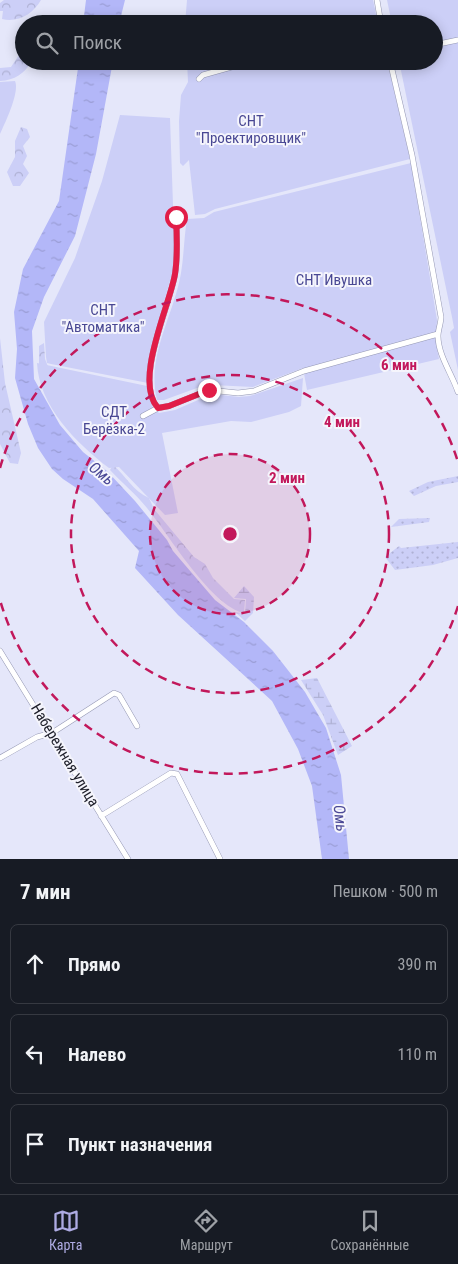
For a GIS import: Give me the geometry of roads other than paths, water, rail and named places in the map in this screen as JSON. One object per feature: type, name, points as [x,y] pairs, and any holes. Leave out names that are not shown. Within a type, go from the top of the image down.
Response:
[{"type":"street","points":[[377,0],[380,15]]},
{"type":"street","points":[[443,43],[458,40]]},
{"type":"street","points":[[200,79],[202,75],[220,70]]},
{"type":"street","points":[[392,70],[412,155],[441,328],[438,334],[441,349],[458,392]]},
{"type":"street","points":[[158,408],[154,403],[150,385],[152,354],[175,274],[177,260],[176,217]]},
{"type":"street","points":[[143,416],[158,408],[169,406],[209,390],[254,391],[304,371],[438,334]]},
{"type":"street","name":"Набережная улица","points":[[0,651],[128,859]]},
{"type":"street","points":[[0,758],[37,737],[52,733],[114,693],[119,695],[137,726]]},
{"type":"street","points":[[101,816],[171,774],[179,775],[220,859]]},
{"type":"water","points":[[86,0],[125,0],[121,15],[84,15]]},
{"type":"water","name":"Омь","points":[[78,70],[111,70],[96,154],[75,236],[44,297],[32,331],[34,379],[60,425],[83,452],[107,471],[135,501],[167,540],[173,551],[215,600],[244,622],[273,651],[305,692],[326,728],[341,775],[349,859],[322,859],[312,786],[298,749],[272,701],[178,615],[135,568],[139,551],[93,499],[63,479],[52,469],[38,448],[28,424],[15,378],[17,349],[14,312],[23,269],[59,201]]},
{"type":"park label","name":"СНТ \"Проектировщик\"","points":[[251,130]]},
{"type":"park label","name":"СНТ Ивушка","points":[[334,280]]},
{"type":"park label","name":"СНТ \"Автоматика\"","points":[[103,318]]},
{"type":"park label","name":"СДТ Берёзка-2","points":[[114,420]]}]
